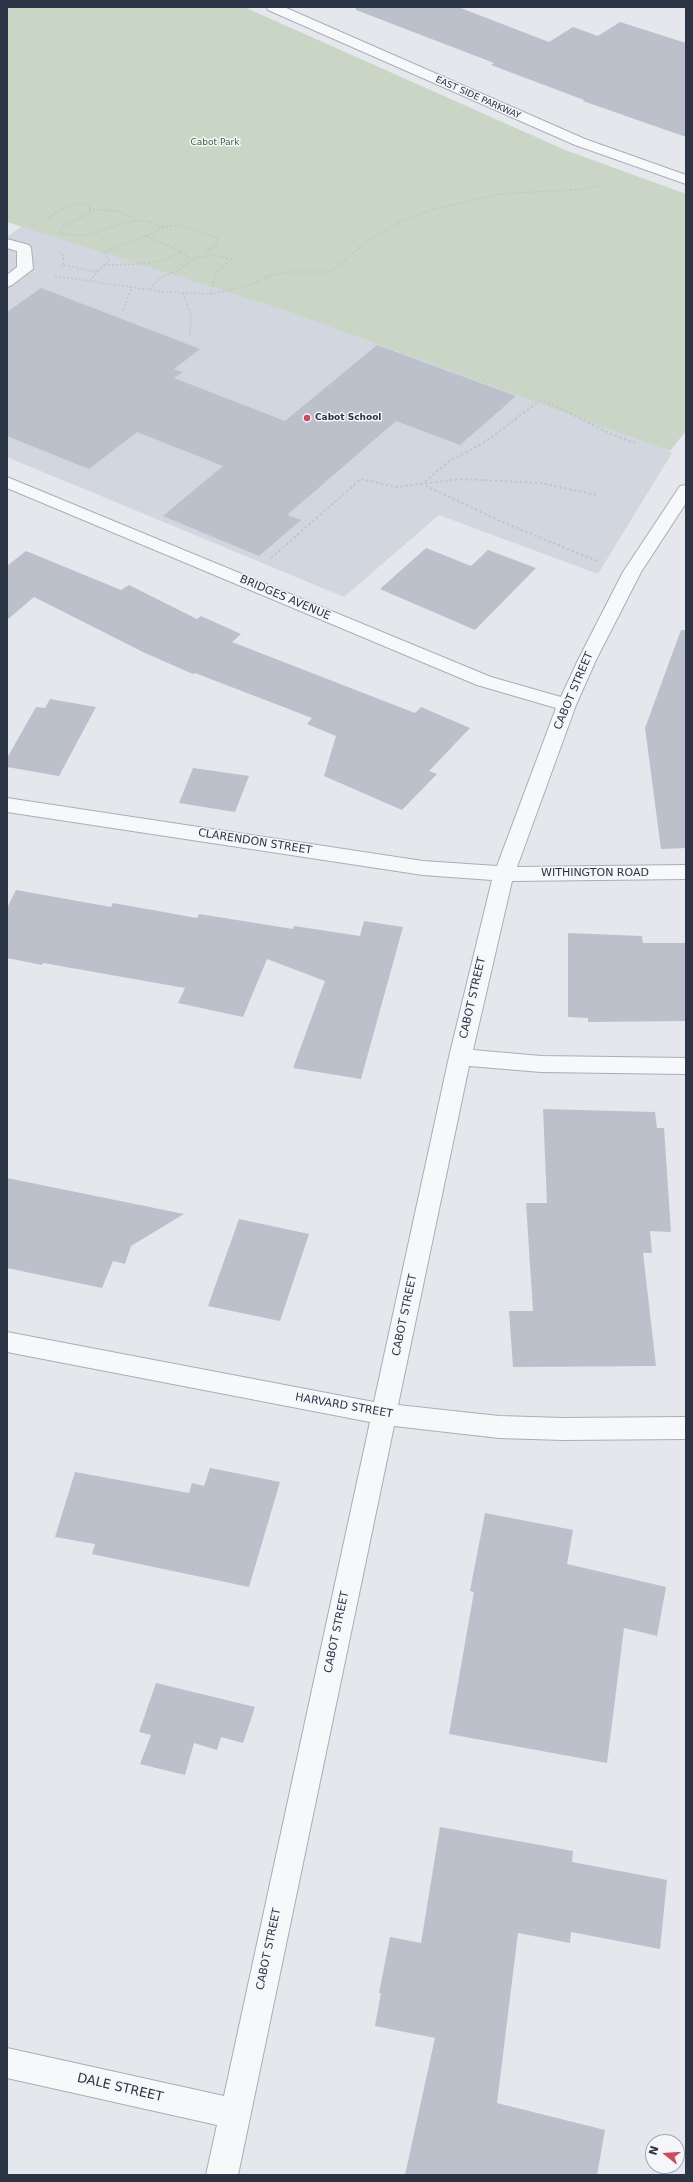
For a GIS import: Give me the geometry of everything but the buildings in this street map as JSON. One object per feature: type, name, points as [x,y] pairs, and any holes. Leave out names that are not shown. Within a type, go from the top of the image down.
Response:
[{"type":"street","name":"EAST SIDE PARKWAY","points":[[273,7],[580,142],[686,180]]},
{"type":"street","points":[[7,243],[24,248],[25,269],[7,282]]},
{"type":"street","name":"BRIDGES AVENUE","points":[[7,482],[484,681],[513,691],[567,705]]},
{"type":"street","name":"CABOT STREET","points":[[222,2175],[460,1057],[504,874],[567,705],[587,660],[632,572],[682,501]]},
{"type":"street","name":"CLARENDON STREET","points":[[7,805],[423,868],[504,874]]},
{"type":"street","name":"WITHINGTON ROAD","points":[[504,874],[686,872]]},
{"type":"street","points":[[460,1057],[541,1064],[686,1066]]},
{"type":"street","name":"HARVARD STREET","points":[[7,1342],[384,1414],[499,1427],[563,1429],[686,1428]]},
{"type":"street","name":"DALE STREET","points":[[7,2063],[234,2114]]},
{"type":"path","points":[[49,276],[149,290],[211,294],[247,286],[270,276],[290,272],[327,272],[339,266],[365,242],[400,222],[430,210],[500,194],[586,189],[626,179],[647,167]]},
{"type":"path","points":[[36,227],[69,204],[80,202],[89,208],[118,211],[136,219]]},
{"type":"path","points":[[89,208],[91,212],[62,227],[59,233],[68,236],[81,237],[96,234],[136,219],[144,219],[162,227]]},
{"type":"path","points":[[90,281],[109,260],[104,252],[146,236],[162,227],[180,225],[203,231],[218,238],[216,246],[205,251],[211,256]]},
{"type":"path","points":[[146,236],[181,251],[190,259]]},
{"type":"path","points":[[53,249],[63,255],[64,265]]},
{"type":"path","points":[[104,265],[153,261],[174,257],[181,251]]},
{"type":"path","points":[[149,290],[163,275],[180,269],[190,259],[204,255],[227,256],[232,259],[218,268],[212,275],[211,294]]},
{"type":"path","points":[[59,268],[64,265],[97,272]]},
{"type":"path","points":[[123,310],[132,287]]},
{"type":"path","points":[[183,293],[190,307],[192,325],[190,336]]},
{"type":"path","points":[[422,484],[448,462],[488,440],[542,400],[610,434],[635,443]]},
{"type":"path","points":[[266,562],[361,479],[396,487],[460,479],[541,483],[597,495]]},
{"type":"path","points":[[422,484],[500,520],[599,562]]},
{"type":"shaded area","name":"Cabot School","points":[[29,221],[542,384],[672,453],[598,574],[439,515],[344,597],[7,457],[7,237]]},
{"type":"green space","name":"Cabot Park","points":[[7,7],[244,7],[565,150],[686,194],[686,431],[670,451],[285,310],[7,222]]},
{"type":"place","name":"Cabot School","points":[[307,418]]}]
